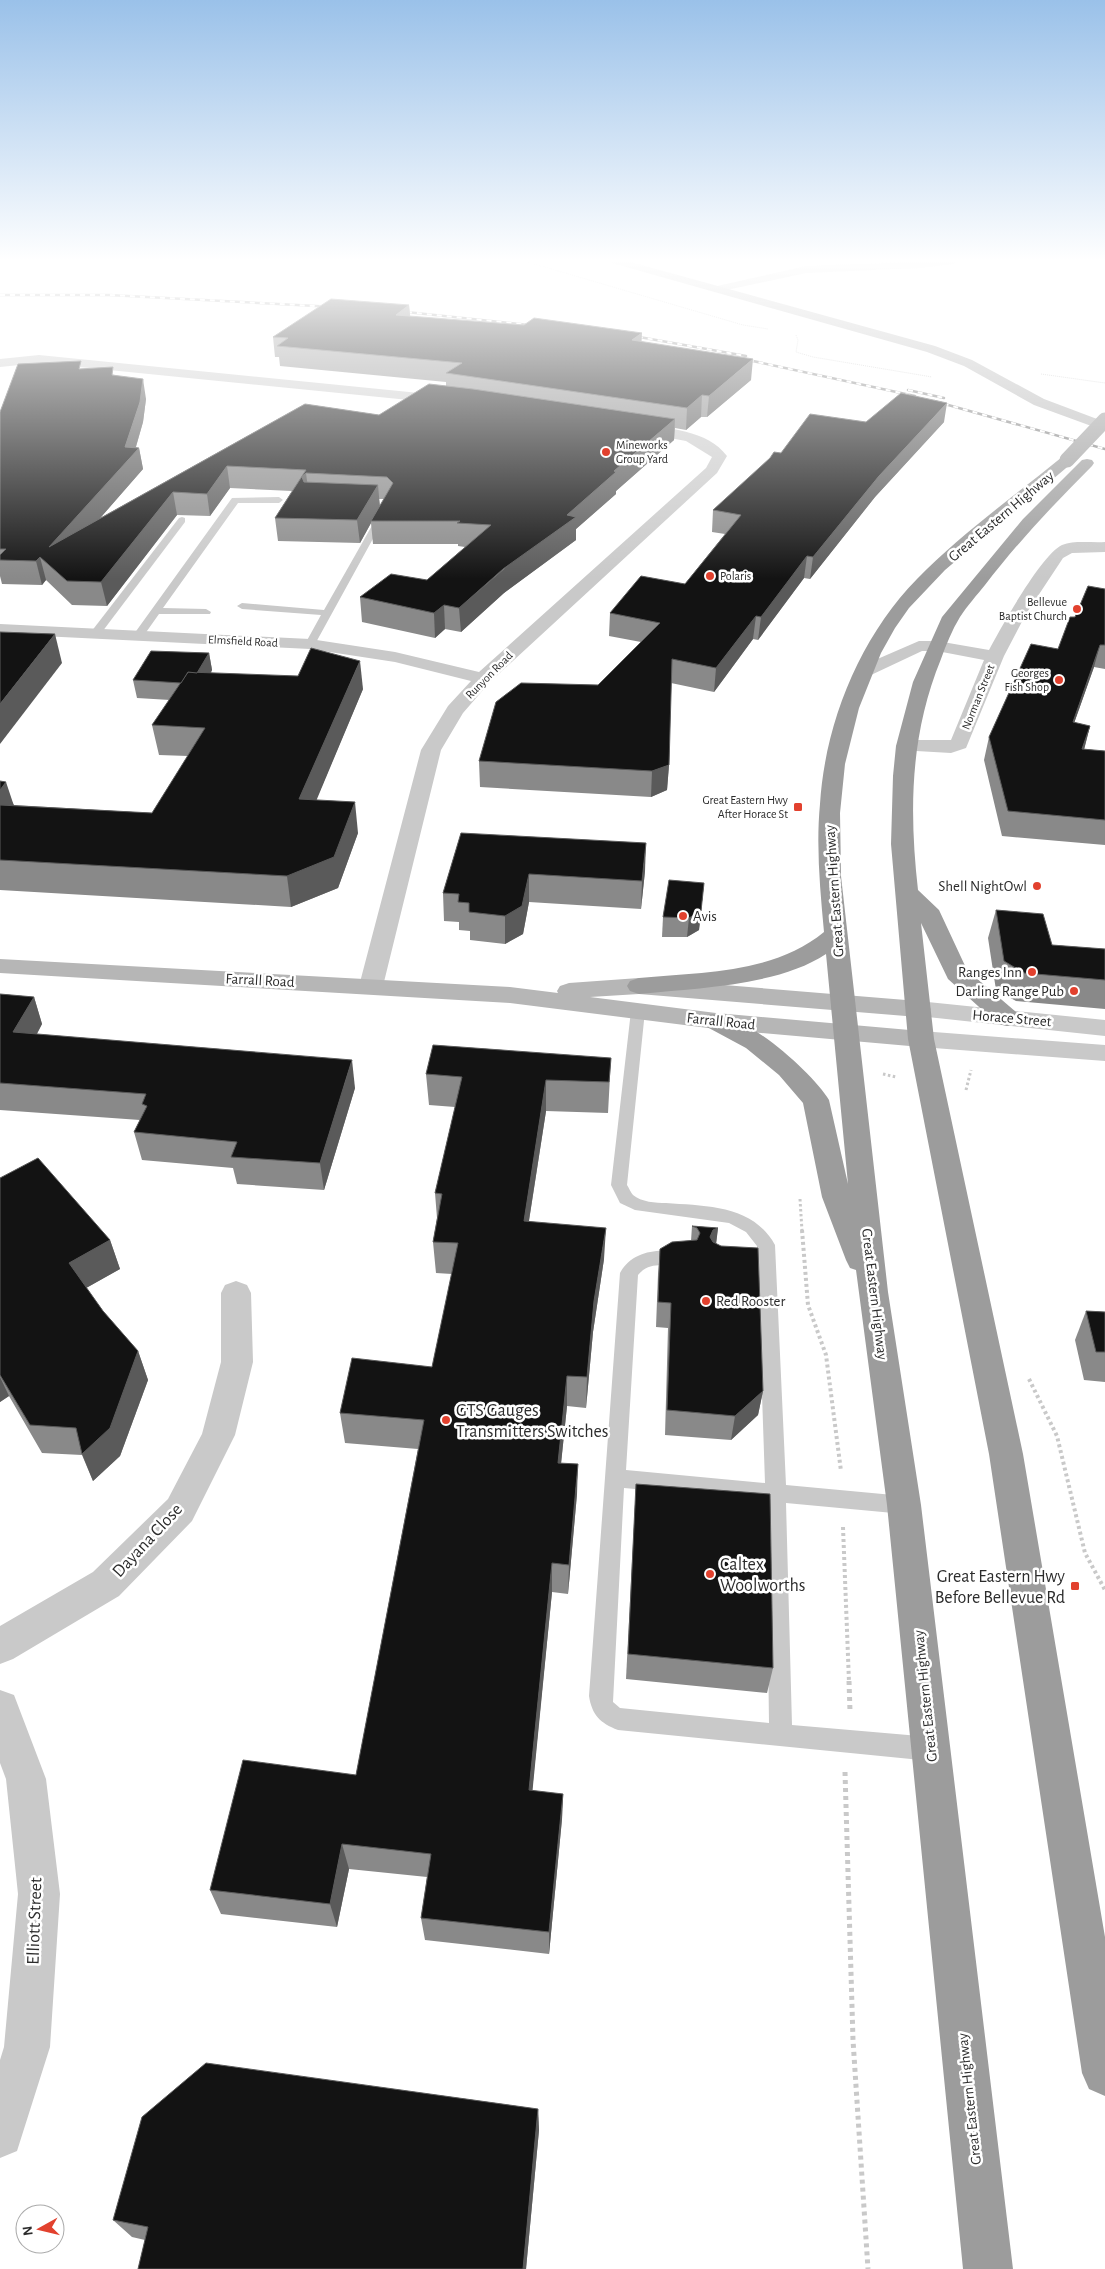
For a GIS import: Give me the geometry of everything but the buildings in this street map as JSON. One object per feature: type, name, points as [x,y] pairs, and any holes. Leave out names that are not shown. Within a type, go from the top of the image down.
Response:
[{"type":"highway","name":"Great Eastern Highway","points":[[988,2269],[904,1505],[873,1292],[830,876],[831,794],[840,740],[865,671],[890,625],[922,583],[982,530],[1067,460],[1105,420]]},
{"type":"highway","name":"Great Eastern Highway","points":[[1099,450],[1028,522],[951,617],[922,682],[906,746],[903,776],[902,844],[921,1039],[1006,1454],[1105,2073]]},
{"type":"highway","points":[[906,892],[927,910],[957,974],[1007,1018]]},
{"type":"highway","points":[[639,986],[739,974],[773,967],[809,954],[836,934]]},
{"type":"highway","points":[[716,1021],[755,1042],[788,1068],[816,1100],[836,1197],[873,1292]]},
{"type":"main road","points":[[975,367],[1039,402],[1105,427]]},
{"type":"main road","name":"Farrall Road","points":[[0,966],[520,996],[716,1021],[846,1034],[921,1039]]},
{"type":"main road","name":"Farrall Road","points":[[520,996],[639,986],[918,1009]]},
{"type":"street","points":[[118,367],[464,402]]},
{"type":"street","name":"Runyon Road","points":[[371,986],[431,750],[455,710],[483,678],[712,470],[720,456],[706,444],[688,436],[620,425]]},
{"type":"street","name":"Norman Street","points":[[906,746],[952,747],[959,744],[995,656],[1017,614],[1057,555],[1068,548],[1105,547]]},
{"type":"street","name":"Elmsfield Road","points":[[0,629],[310,644],[395,658],[483,678]]},
{"type":"street","name":"Norman Street","points":[[865,671],[920,646],[937,646],[995,656]]},
{"type":"street","name":"Horace Street","points":[[918,1009],[1105,1028]]},
{"type":"street","name":"Horace Street","points":[[921,1039],[1105,1053]]},
{"type":"street","name":"Dayana Close","points":[[0,1646],[106,1584],[180,1510],[218,1435],[237,1362],[236,1293]]},
{"type":"street","name":"Elliott Street","points":[[0,1709],[26,1779],[39,1894],[27,2047],[0,2134]]},
{"type":"lane","points":[[138,636],[235,500],[279,500]]},
{"type":"lane","points":[[310,644],[389,504]]},
{"type":"lane","points":[[95,634],[182,520]]},
{"type":"lane","points":[[242,606],[328,613]]},
{"type":"lane","points":[[156,611],[206,612]]},
{"type":"lane","points":[[638,1011],[619,1184],[624,1197],[635,1206],[714,1213],[742,1220],[750,1225],[763,1239],[768,1264],[776,1493],[780,1736]]},
{"type":"lane","points":[[687,1259],[643,1259],[634,1265],[629,1273],[600,1696],[606,1714],[618,1720],[931,1749]]},
{"type":"lane","points":[[748,1263],[768,1264]]},
{"type":"lane","points":[[614,1478],[904,1505]]},
{"type":"path","points":[[873,367],[941,378]]},
{"type":"path","points":[[1036,373],[1105,383]]},
{"type":"path","points":[[800,1194],[808,1305],[826,1356],[840,1462],[850,1711]]},
{"type":"path","points":[[1026,1371],[1058,1436],[1085,1553],[1105,1590]]},
{"type":"path","points":[[845,1808],[853,2040],[868,2269]]},
{"type":"railway","points":[[780,367],[915,396]]},
{"type":"railway","points":[[908,390],[944,398]]},
{"type":"railway","points":[[934,401],[1105,449]]},
{"type":"place","name":"Mineworks Group Yard","points":[[606,452]]},
{"type":"place","name":"Polaris","points":[[710,576]]},
{"type":"place","name":"Bellevue Baptist Church","points":[[1077,609]]},
{"type":"place","name":"Georges Fish Shop","points":[[1059,680]]},
{"type":"place","name":"Great Eastern Hwy After Horace St","points":[[798,807]]},
{"type":"place","name":"Shell NightOwl","points":[[1037,886]]},
{"type":"place","name":"Avis","points":[[683,916]]},
{"type":"place","name":"Ranges Inn","points":[[1032,972]]},
{"type":"place","name":"Darling Range Pub","points":[[1074,991]]},
{"type":"place","name":"Red Rooster","points":[[706,1301]]},
{"type":"place","name":"GTS Gauges Transmitters Switches","points":[[446,1420]]},
{"type":"place","name":"Caltex Woolworths","points":[[710,1574]]},
{"type":"place","name":"Great Eastern Hwy Before Bellevue Rd","points":[[1075,1586]]}]
